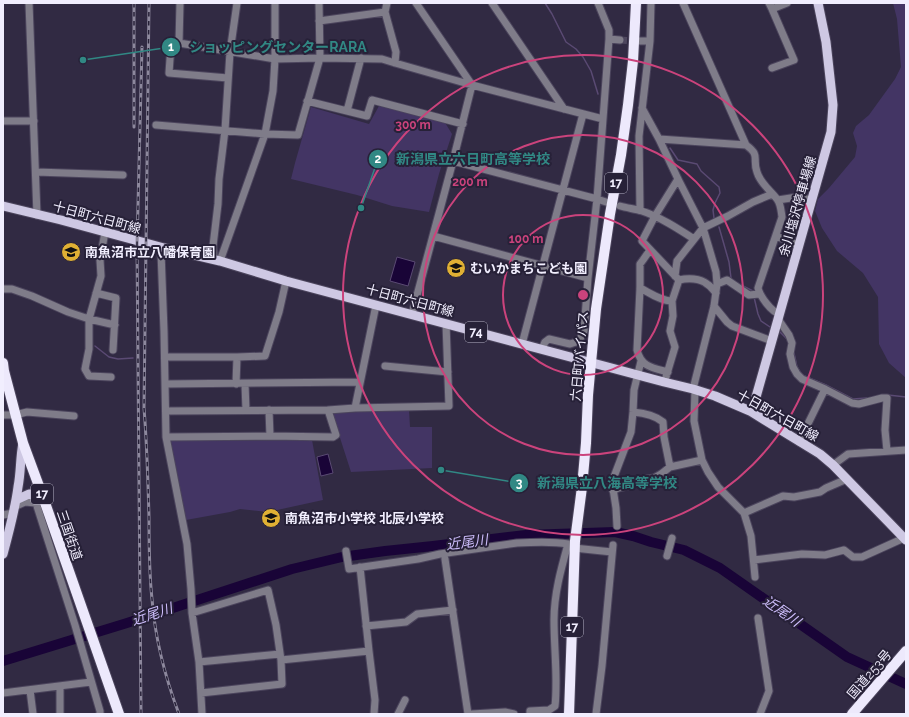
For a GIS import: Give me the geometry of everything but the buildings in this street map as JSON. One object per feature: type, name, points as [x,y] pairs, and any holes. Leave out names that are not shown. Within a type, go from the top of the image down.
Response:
[{"type":"highway","name":"六日町バイパス","points":[[569,714],[573,544],[582,487],[597,301],[628,105],[633,61],[636,3]]},
{"type":"highway","name":"三国街道","points":[[3,368],[23,443],[118,710]]},
{"type":"highway","name":"国道253号","points":[[852,714],[906,651]]},
{"type":"main road","name":"余川塩沢停車場線","points":[[750,411],[754,404],[831,132],[834,105],[826,42],[818,3]]},
{"type":"main road","name":"十日町六日町線","points":[[3,206],[217,261],[286,281],[694,389],[715,396],[750,411],[820,454],[834,465],[905,539]]},
{"type":"main road","points":[[3,554],[15,507],[20,476],[20,455],[23,443]]},
{"type":"main road","points":[[15,507],[23,496],[29,494],[43,496]]},
{"type":"street","points":[[29,3],[37,215]]},
{"type":"street","points":[[179,43],[180,3]]},
{"type":"street","points":[[217,261],[213,246],[225,130],[230,52],[238,3]]},
{"type":"street","points":[[217,261],[265,134],[273,91],[275,3]]},
{"type":"street","points":[[156,125],[265,134],[298,135],[320,58],[319,3]]},
{"type":"street","points":[[387,3],[385,12],[396,52],[395,63]]},
{"type":"street","points":[[412,314],[454,161],[472,85],[416,3]]},
{"type":"street","points":[[492,3],[564,109]]},
{"type":"street","points":[[542,349],[545,342],[549,339],[570,344],[578,341],[584,331],[588,278],[597,199],[609,39],[609,30],[598,3]]},
{"type":"street","points":[[640,210],[639,136],[650,41],[651,3]]},
{"type":"street","points":[[683,3],[746,145],[753,150],[756,155],[755,163],[761,181],[778,200],[781,209],[782,217],[758,288],[759,294],[779,317],[789,335],[792,343],[790,354],[797,374],[802,379],[826,389],[852,403],[859,404],[887,398],[885,430],[886,451]]},
{"type":"street","points":[[772,68],[794,60],[771,6],[788,3]]},
{"type":"street","points":[[320,21],[385,12]]},
{"type":"street","points":[[609,39],[620,40]]},
{"type":"street","points":[[637,41],[650,41]]},
{"type":"street","points":[[228,78],[169,73],[171,45],[179,43],[274,60],[320,58],[382,59],[472,85],[603,119]]},
{"type":"street","points":[[347,111],[361,58]]},
{"type":"street","points":[[307,101],[367,116],[372,100],[463,124]]},
{"type":"street","points":[[642,108],[659,138],[703,228],[716,272],[717,284],[714,306],[694,389],[694,421],[702,460],[708,472],[718,488],[744,513],[751,536],[755,577]]},
{"type":"street","points":[[522,344],[583,114]]},
{"type":"street","points":[[3,121],[34,122]]},
{"type":"street","points":[[659,138],[746,145]]},
{"type":"street","points":[[454,161],[606,202]]},
{"type":"street","points":[[36,172],[123,175]]},
{"type":"street","points":[[678,179],[642,240],[677,278],[700,280],[708,284],[716,293]]},
{"type":"street","points":[[664,382],[675,347],[670,331],[672,301],[677,278],[678,261],[703,228],[753,202],[772,194]]},
{"type":"street","points":[[778,200],[797,196],[811,200]]},
{"type":"street","points":[[620,206],[640,210],[656,216],[694,239]]},
{"type":"street","points":[[105,232],[100,260],[101,276],[89,319],[88,349],[85,369],[89,376],[111,377]]},
{"type":"street","points":[[433,236],[588,278]]},
{"type":"street","points":[[776,236],[798,245]]},
{"type":"street","points":[[164,248],[161,252],[166,437],[187,544],[192,589],[192,613],[199,662],[202,714]]},
{"type":"street","points":[[650,250],[640,264],[638,357],[648,367],[668,372]]},
{"type":"street","points":[[717,284],[727,280],[749,295],[759,294]]},
{"type":"street","points":[[165,357],[265,356],[279,312],[286,281]]},
{"type":"street","points":[[640,288],[657,297],[672,301]]},
{"type":"street","points":[[3,289],[12,289],[68,312],[115,325]]},
{"type":"street","points":[[96,293],[116,298],[113,350]]},
{"type":"street","points":[[355,408],[376,305]]},
{"type":"street","points":[[714,306],[732,326],[772,340]]},
{"type":"street","points":[[166,411],[328,410],[449,406],[446,323]]},
{"type":"street","points":[[236,384],[237,357]]},
{"type":"street","points":[[617,526],[612,482],[631,432],[634,390],[641,361]]},
{"type":"street","points":[[385,366],[448,372]]},
{"type":"street","points":[[165,384],[360,382]]},
{"type":"street","points":[[245,384],[246,410]]},
{"type":"street","points":[[799,442],[826,389]]},
{"type":"street","points":[[269,410],[270,436]]},
{"type":"street","points":[[166,437],[333,437],[336,435],[328,410]]},
{"type":"street","points":[[3,415],[15,415],[27,412],[74,416]]},
{"type":"street","points":[[633,412],[648,414],[660,419],[663,422],[664,437],[670,468]]},
{"type":"street","points":[[834,465],[848,454],[906,450]]},
{"type":"street","points":[[614,491],[618,488],[640,480],[654,478],[670,468],[702,460]]},
{"type":"street","points":[[744,513],[783,496],[794,497],[820,492],[847,479]]},
{"type":"street","points":[[3,515],[25,502],[36,503],[75,625],[100,714]]},
{"type":"street","points":[[667,556],[672,538]]},
{"type":"street","points":[[754,560],[802,554],[825,555],[844,550],[854,557],[862,557],[905,539]]},
{"type":"street","points":[[346,552],[349,569],[418,559],[440,554],[528,542],[573,544],[612,549],[602,666],[596,714]]},
{"type":"street","points":[[530,714],[530,711],[548,710],[555,706],[555,602],[558,583],[573,544]]},
{"type":"street","points":[[445,559],[468,714]]},
{"type":"street","points":[[360,567],[375,700],[374,714]]},
{"type":"street","points":[[192,613],[268,590],[276,625],[280,657],[282,684],[201,693]]},
{"type":"street","points":[[366,626],[406,622],[417,614],[453,610]]},
{"type":"street","points":[[758,618],[769,691],[760,714]]},
{"type":"street","points":[[199,662],[369,651]]},
{"type":"street","points":[[3,693],[91,682]]},
{"type":"street","points":[[60,686],[60,714]]},
{"type":"street","points":[[30,690],[33,714]]},
{"type":"street","points":[[398,714],[405,700]]},
{"type":"street","points":[[472,714],[505,712],[514,714]]},
{"type":"shaded area","points":[[893,3],[906,3],[906,378],[889,363],[879,344],[878,297],[863,273],[837,251],[822,228],[815,211],[818,199],[855,157],[857,146],[853,133],[856,126],[869,115],[895,79],[901,67],[897,19]]},
{"type":"shaded area","points":[[379,106],[444,121],[452,134],[429,212],[392,206],[357,195],[291,179],[311,107],[369,124]]},
{"type":"shaded area","points":[[397,257],[415,262],[408,286],[390,281]]},
{"type":"shaded area","points":[[409,410],[410,427],[432,427],[432,468],[351,472],[332,413]]},
{"type":"shaded area","points":[[312,440],[323,500],[268,512],[240,509],[186,520],[170,441]]},
{"type":"shaded area","points":[[328,454],[333,473],[321,476],[317,457]]},
{"type":"waterway","points":[[545,3],[566,42],[576,49],[583,57],[591,71],[598,94]]},
{"type":"waterway","points":[[670,148],[678,160],[697,164],[701,171],[719,187],[720,193],[713,210],[714,218]]},
{"type":"waterway","points":[[719,227],[729,262],[731,278]]},
{"type":"waterway","points":[[737,283],[753,291]]},
{"type":"waterway","points":[[754,297],[761,321],[770,327]]},
{"type":"waterway","points":[[780,332],[787,339]]},
{"type":"waterway","points":[[95,346],[109,357],[118,359],[133,358]]},
{"type":"waterway","points":[[794,353],[797,367],[802,375],[853,399],[867,398]]},
{"type":"waterway","points":[[888,395],[906,397]]},
{"type":"waterway","name":"近尾川","points":[[3,661],[127,623],[292,569],[342,557],[526,535],[615,532],[684,550],[720,568],[847,657],[906,684]]},
{"type":"tunnel","points":[[620,40],[637,41]]},
{"type":"railway","points":[[134,3],[134,127]]},
{"type":"railway","points":[[149,3],[144,408],[148,476],[150,569],[153,614],[158,643],[169,686],[179,714]]},
{"type":"railway","points":[[141,714],[137,245],[142,47]]},
{"type":"place","name":"ショッピングセンターRARA","points":[[83,60]]},
{"type":"place","name":"新潟県立六日町高等学校","points":[[361,208]]},
{"type":"place","name":"南魚沼市立八幡保育園","points":[[71,252]]},
{"type":"place","name":"むいかまちこども園","points":[[456,268]]},
{"type":"place","name":"新潟県立八海高等学校","points":[[441,470]]},
{"type":"place","name":"南魚沼市小学校 北辰小学校","points":[[271,518]]}]
